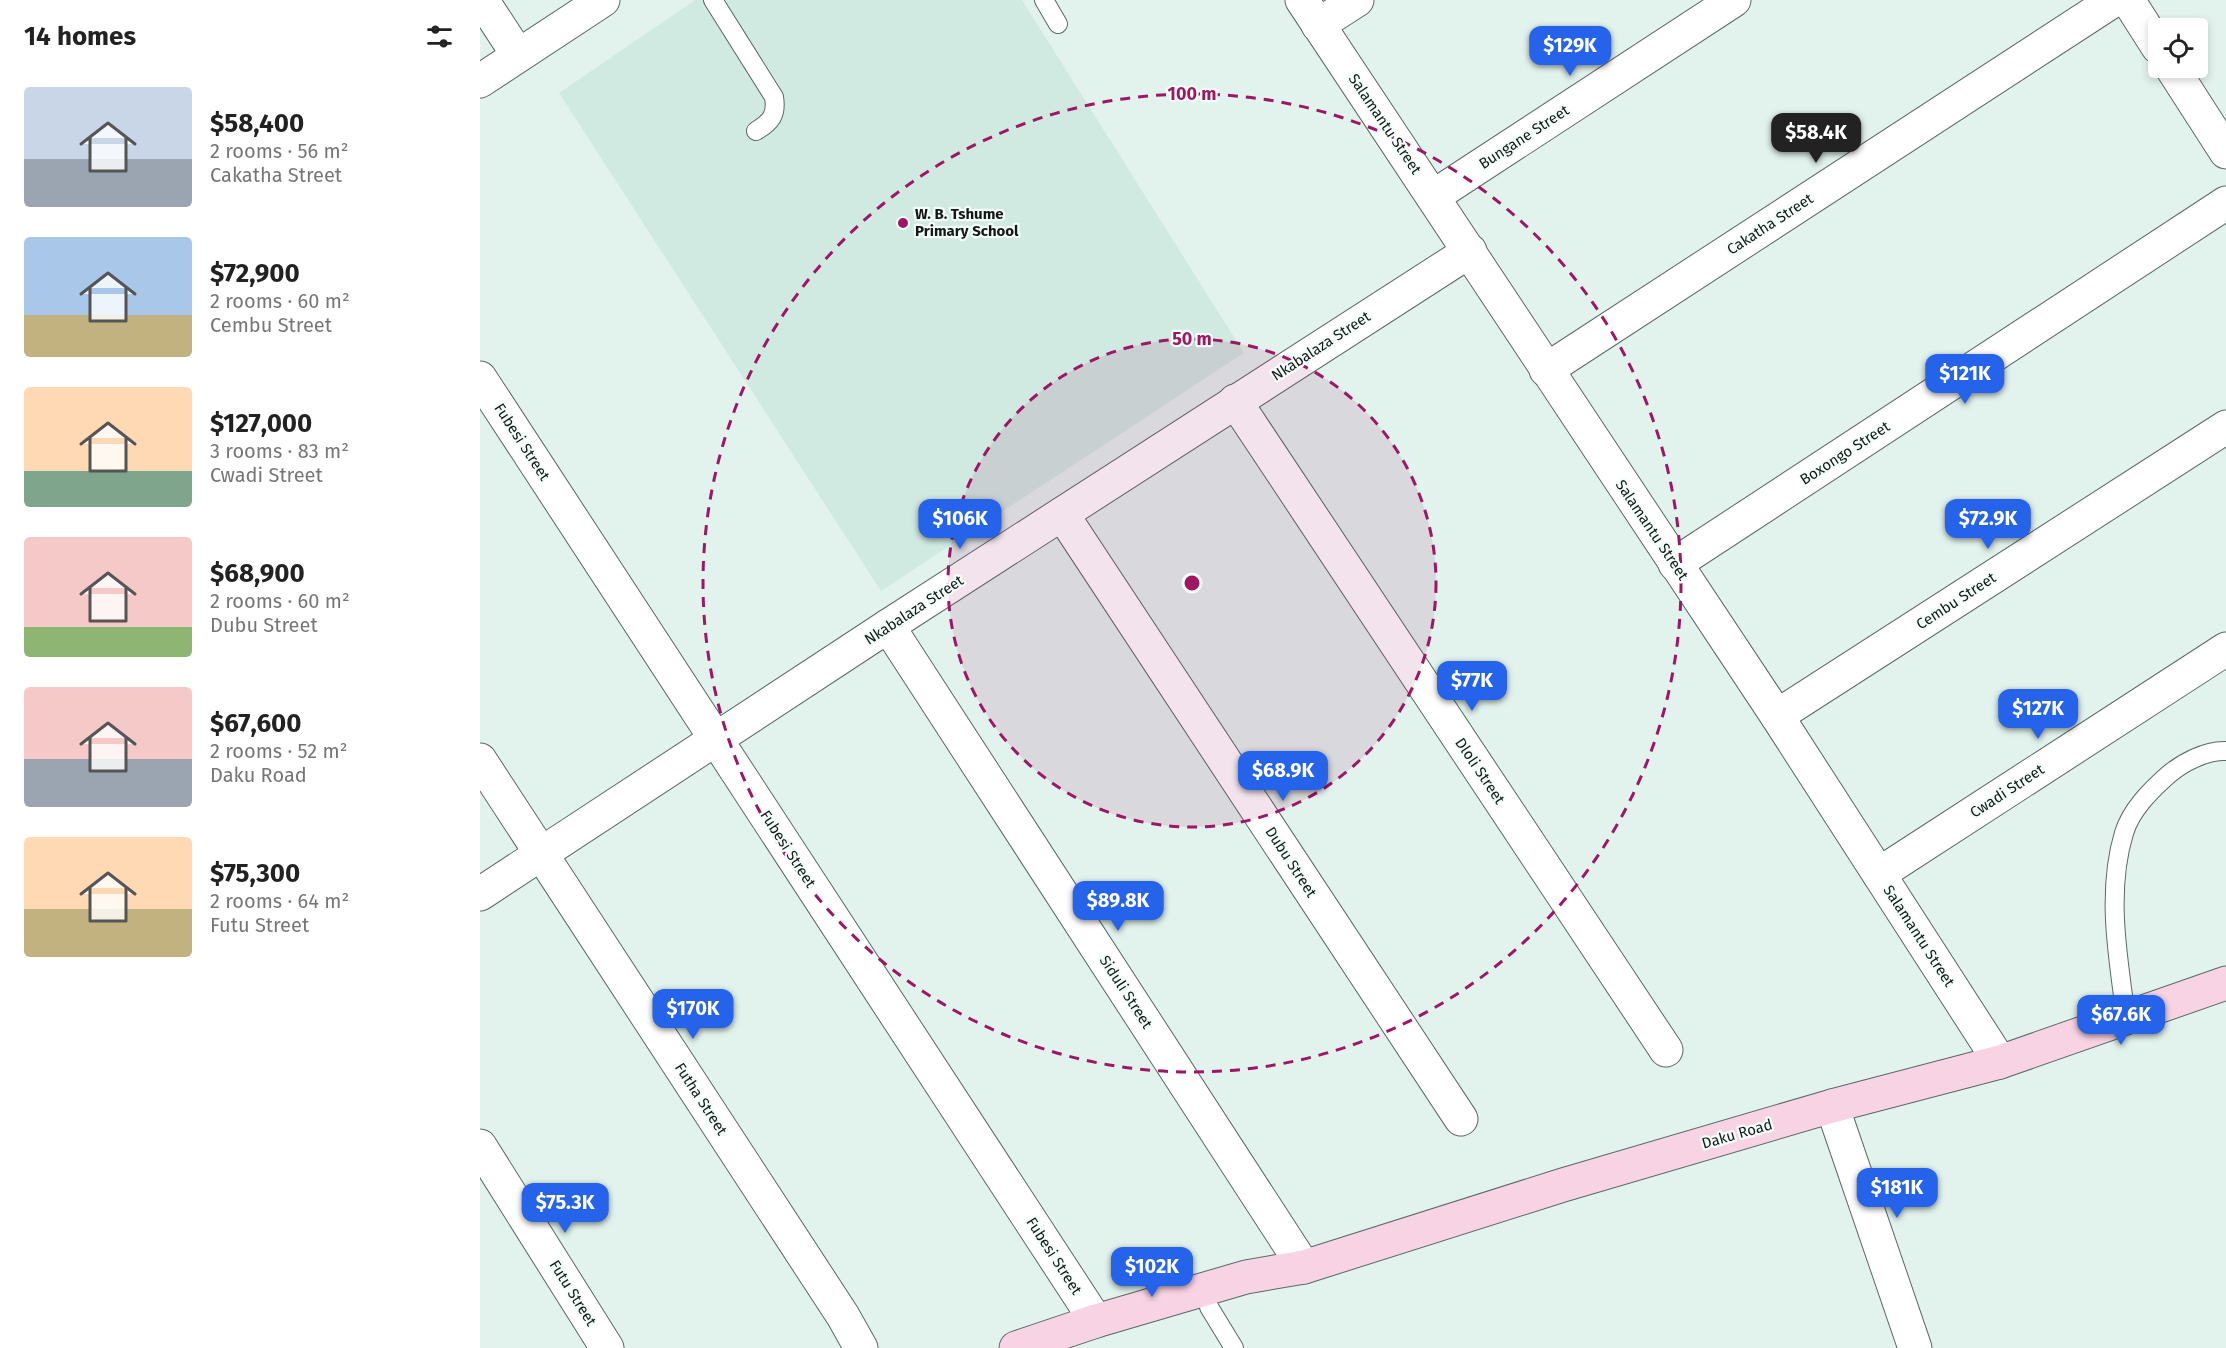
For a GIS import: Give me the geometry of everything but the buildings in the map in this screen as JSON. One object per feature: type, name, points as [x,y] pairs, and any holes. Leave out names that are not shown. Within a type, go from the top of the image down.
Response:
[{"type":"main road","name":"Daku Road","points":[[1016,1348],[1096,1321],[1246,1277],[1304,1267],[1563,1185],[1832,1106],[2000,1062],[2226,983]]},
{"type":"main road","name":"Daku Road","points":[[1075,1348],[1209,1307],[1246,1277]]},
{"type":"street","points":[[482,0],[518,55]]},
{"type":"street","points":[[480,81],[603,0]]},
{"type":"street","points":[[1310,13],[1357,0]]},
{"type":"street","name":"Bungane Street","points":[[1434,196],[1734,0]]},
{"type":"street","name":"Cakatha Street","points":[[1546,370],[2114,0]]},
{"type":"street","points":[[2128,0],[2148,31]]},
{"type":"street","name":"Salamantu Street","points":[[1310,13],[1434,196],[1546,370],[1777,716],[2000,1062]]},
{"type":"street","points":[[2178,78],[2226,152]]},
{"type":"street","name":"Boxongo Street","points":[[1675,564],[2226,203]]},
{"type":"street","name":"Nkabalaza Street","points":[[480,894],[888,626],[1470,251]]},
{"type":"street","name":"Fubesi Street","points":[[480,378],[1096,1321]]},
{"type":"street","name":"Dloli Street","points":[[1235,401],[1666,1050]]},
{"type":"street","name":"Cembu Street","points":[[1777,716],[2226,427]]},
{"type":"street","name":"Dubu Street","points":[[1062,514],[1461,1119]]},
{"type":"street","name":"Siduli Street","points":[[888,626],[1304,1267]]},
{"type":"street","name":"Cwadi Street","points":[[1879,874],[2226,649]]},
{"type":"street","name":"Futha Street","points":[[480,760],[843,1316],[861,1348]]},
{"type":"street","points":[[1832,1106],[1915,1348]]},
{"type":"street","name":"Futu Street","points":[[480,1146],[607,1348]]},
{"type":"lane","points":[[713,0],[774,97],[776,112],[756,131]]},
{"type":"lane","points":[[1044,0],[1058,24]]},
{"type":"lane","points":[[2126,1017],[2117,952],[2116,887],[2124,832],[2146,794],[2181,764],[2226,751]]},
{"type":"lane","points":[[1209,1307],[1234,1348]]},
{"type":"shaded area","name":"W. B. Tshume Primary School","points":[[695,0],[1022,0],[1244,353],[881,591],[559,93]]},
{"type":"place","name":"W. B. Tshume Primary School","points":[[903,223]]}]
